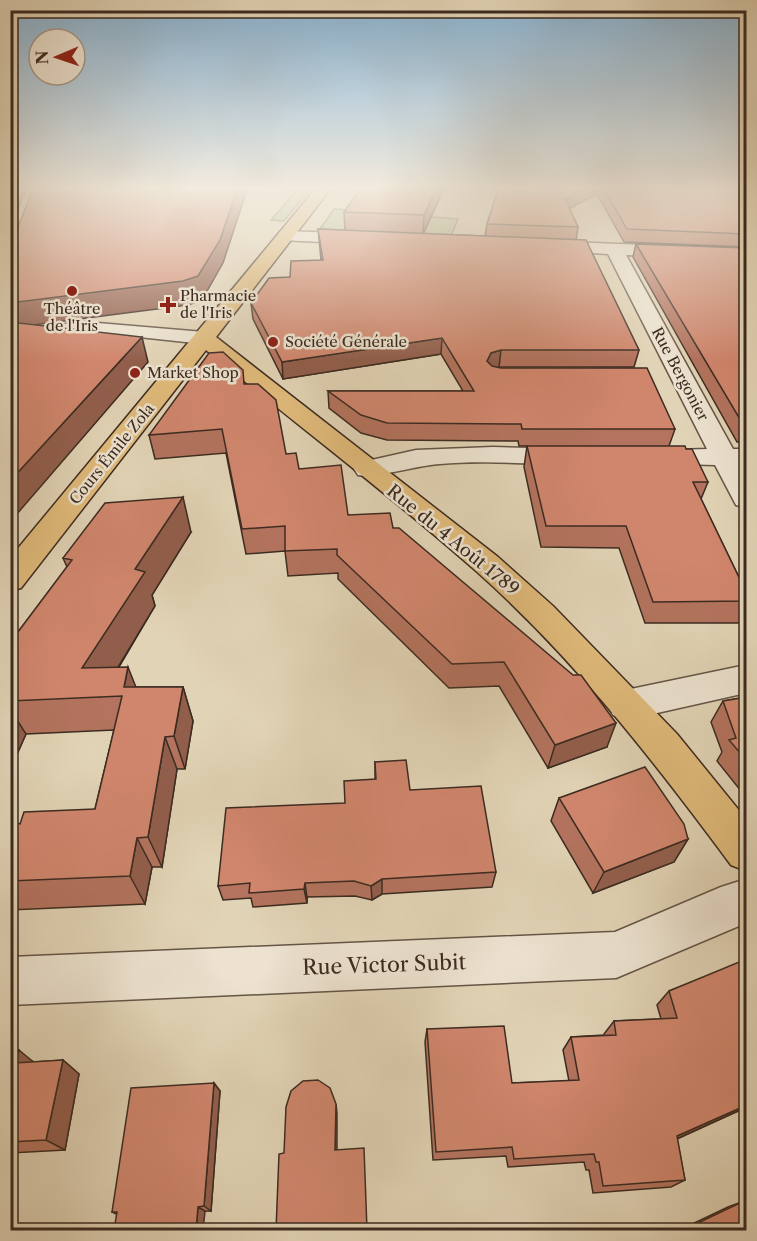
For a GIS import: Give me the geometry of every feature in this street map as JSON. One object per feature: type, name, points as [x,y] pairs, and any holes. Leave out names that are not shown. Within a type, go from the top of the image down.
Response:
[{"type":"main road","name":"Cours Émile Zola","points":[[10,580],[279,245]]},
{"type":"main road","name":"Rue du 4 Août 1789","points":[[204,338],[222,350],[487,564],[541,614],[664,745],[747,851]]},
{"type":"street","points":[[528,246],[747,254]]},
{"type":"street","name":"Rue Bergonier","points":[[614,249],[681,376],[735,457],[747,499]]},
{"type":"street","points":[[10,337],[95,328],[204,338]]},
{"type":"street","points":[[655,376],[681,376]]},
{"type":"street","points":[[367,469],[392,461],[428,456],[595,457]]},
{"type":"street","points":[[631,457],[735,457]]},
{"type":"street","points":[[626,705],[747,679]]},
{"type":"street","name":"Rue Victor Subit","points":[[10,981],[616,955],[721,909],[747,901]]},
{"type":"building","points":[[10,245],[217,245],[198,276],[183,281],[10,303]]},
{"type":"building","points":[[321,245],[588,245],[639,350],[501,350],[491,353],[487,361],[492,366],[501,368],[647,368],[675,429],[522,429],[521,424],[387,423],[361,415],[328,391],[474,391],[442,338],[282,362],[251,303],[269,278],[290,277],[291,261],[323,260]]},
{"type":"building","points":[[637,245],[747,248],[747,426],[744,426]]},
{"type":"building","points":[[10,322],[142,337],[10,481]]},
{"type":"building","points":[[223,352],[243,370],[244,384],[258,384],[276,400],[286,454],[296,453],[299,469],[341,465],[348,515],[390,513],[393,528],[399,528],[573,675],[581,675],[616,723],[555,745],[504,662],[452,664],[337,555],[337,549],[285,551],[285,526],[242,529],[222,429],[149,435],[209,353]]},
{"type":"building","points":[[527,446],[685,446],[686,449],[692,449],[708,482],[693,482],[747,594],[747,601],[653,602],[626,526],[546,526]]},
{"type":"building","points":[[183,497],[135,569],[145,572],[82,668],[128,667],[124,687],[183,687],[174,736],[165,737],[148,837],[137,838],[130,876],[10,881],[10,822],[20,824],[24,812],[95,809],[122,696],[10,701],[10,636],[15,636],[72,560],[63,558],[105,503]]},
{"type":"building","points":[[747,697],[747,761],[729,740],[736,738],[723,701]]},
{"type":"building","points":[[406,760],[410,790],[481,786],[496,872],[382,879],[371,886],[354,881],[305,883],[304,889],[249,893],[250,883],[218,886],[226,808],[345,803],[344,781],[376,779],[375,762]]},
{"type":"building","points":[[645,767],[684,824],[688,839],[604,872],[559,798]]},
{"type":"building","points":[[744,960],[747,961],[747,1105],[677,1136],[685,1180],[603,1186],[599,1162],[596,1162],[594,1154],[514,1159],[512,1147],[436,1152],[427,1029],[504,1026],[512,1083],[579,1080],[571,1037],[616,1035],[614,1021],[677,1018],[669,991]]},
{"type":"building","points":[[10,1050],[19,1050],[15,1063],[63,1060],[46,1140],[10,1142]]},
{"type":"building","points":[[318,1080],[330,1088],[336,1104],[335,1150],[364,1148],[367,1230],[276,1230],[279,1154],[284,1153],[286,1107],[291,1091],[303,1081]]},
{"type":"building","points":[[214,1083],[204,1206],[198,1207],[196,1230],[114,1230],[117,1212],[112,1212],[131,1088]]},
{"type":"building","points":[[744,1201],[747,1205],[747,1230],[702,1230],[700,1222]]},
{"type":"place","name":"Théâtre de l'Iris","points":[[72,291]]},
{"type":"place","name":"Pharmacie de l'Iris","points":[[168,305]]},
{"type":"place","name":"Société Générale","points":[[273,342]]},
{"type":"place","name":"Market Shop","points":[[135,373]]}]
